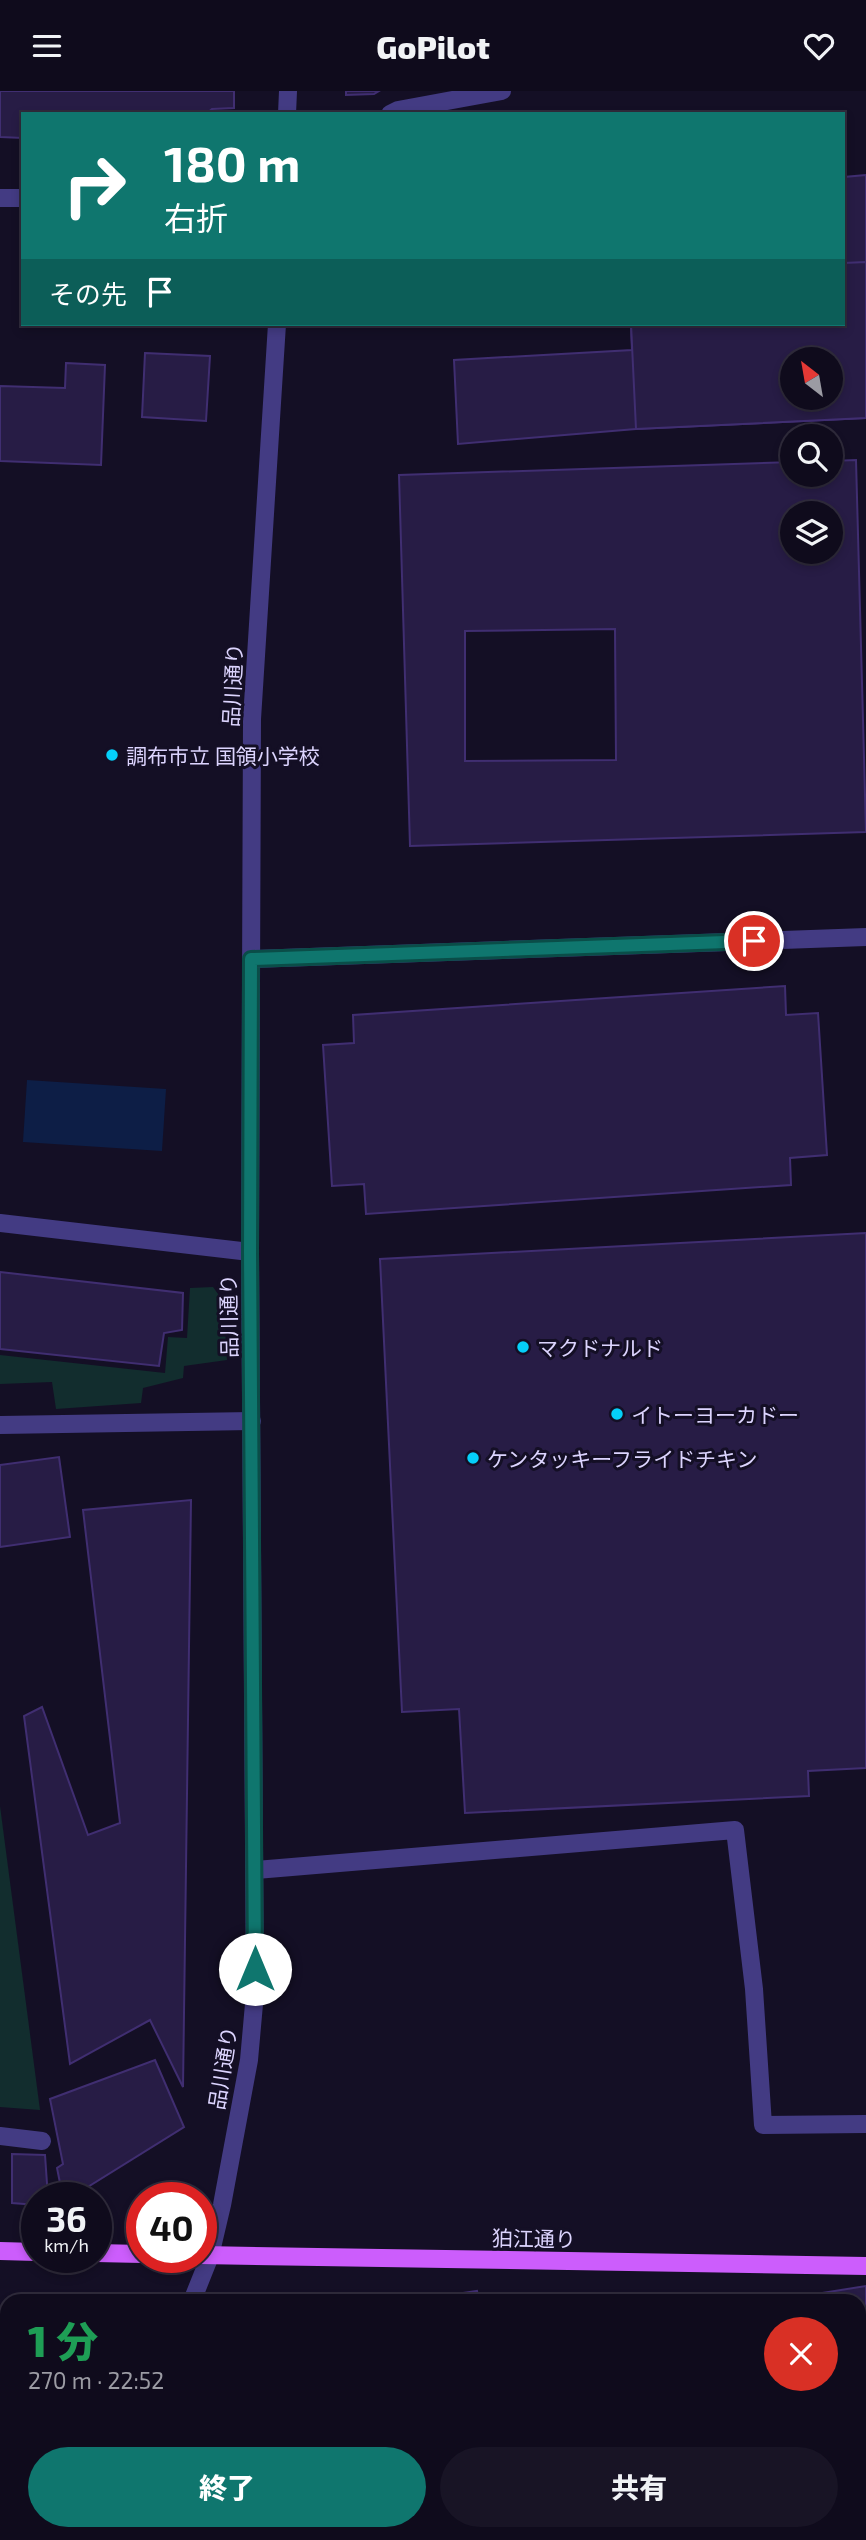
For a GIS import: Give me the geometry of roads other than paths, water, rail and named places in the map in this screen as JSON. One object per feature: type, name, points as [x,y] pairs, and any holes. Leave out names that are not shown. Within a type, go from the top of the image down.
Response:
[{"type":"main road","points":[[0,2251],[21,2252]]},
{"type":"main road","name":"狛江通り","points":[[217,2256],[866,2266]]},
{"type":"street","points":[[287,112],[288,91]]},
{"type":"street","points":[[394,112],[502,91]]},
{"type":"street","points":[[0,198],[21,198]]},
{"type":"street","name":"品川通り","points":[[217,2221],[249,2060],[255,1993],[250,1252],[252,719],[277,326]]},
{"type":"street","points":[[251,959],[866,937]]},
{"type":"street","points":[[0,1223],[250,1252]]},
{"type":"street","points":[[0,1425],[252,1421]]},
{"type":"street","points":[[256,1870],[735,1830],[754,1989],[763,2125],[866,2124]]},
{"type":"street","points":[[0,2136],[42,2141]]},
{"type":"street","name":"品川通り","points":[[194,2294],[201,2273]]},
{"type":"water","points":[[27,1080],[166,1089],[162,1151],[23,1142]]},
{"type":"place","name":"調布市立 国領小学校","points":[[112,755]]},
{"type":"place","name":"マクドナルド","points":[[523,1347]]},
{"type":"place","name":"イトーヨーカドー","points":[[617,1414]]},
{"type":"place","name":"ケンタッキーフライドチキン","points":[[473,1458]]}]
